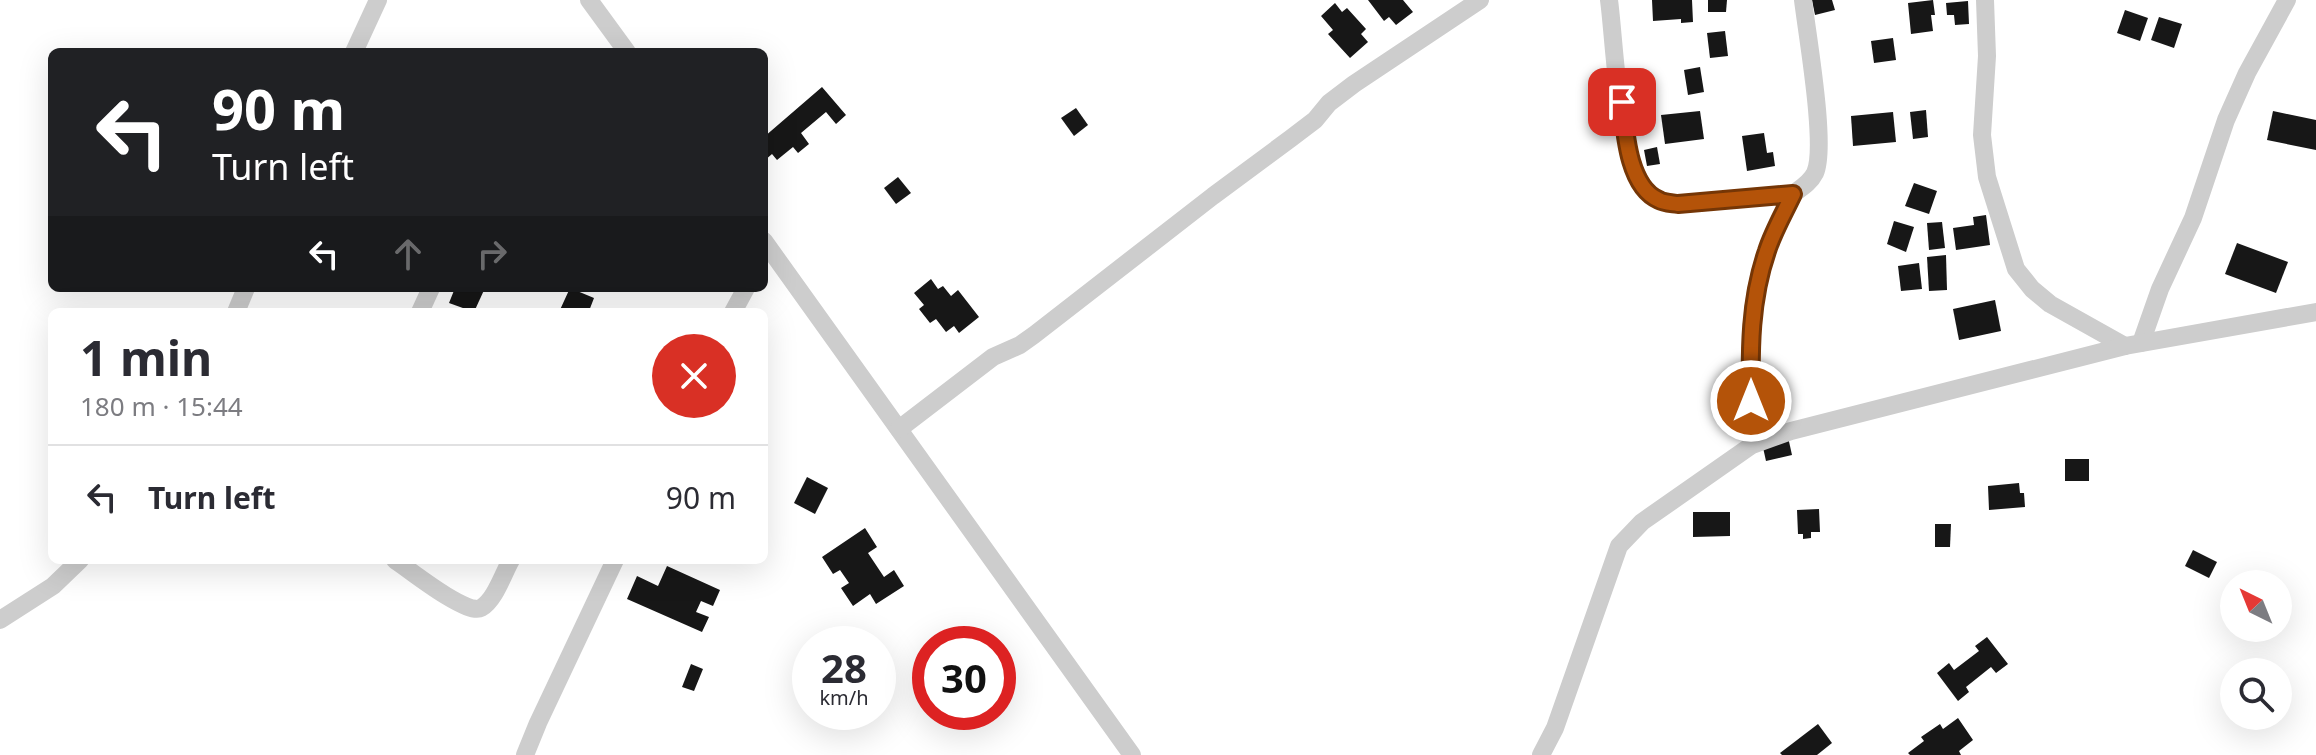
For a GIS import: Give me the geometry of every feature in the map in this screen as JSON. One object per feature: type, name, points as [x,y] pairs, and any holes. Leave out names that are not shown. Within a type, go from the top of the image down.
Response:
[{"type":"street","points":[[356,48],[378,0]]},
{"type":"street","points":[[589,0],[624,48]]},
{"type":"street","points":[[899,429],[993,357],[1034,335],[1282,146],[1354,84],[1480,0]]},
{"type":"street","points":[[1609,0],[1629,160],[1647,192],[1659,201],[1678,204],[1793,194]]},
{"type":"street","points":[[1752,445],[1751,327],[1757,287],[1767,250],[1793,194],[1807,184],[1815,172],[1820,144],[1803,0]]},
{"type":"street","points":[[1985,0],[1987,56],[1982,135],[1987,177],[2016,269],[2032,289],[2050,304],[2133,344]]},
{"type":"street","points":[[2133,344],[2193,218],[2226,120],[2247,73],[2287,0]]},
{"type":"street","points":[[768,255],[899,429],[1132,755]]},
{"type":"street","points":[[1541,755],[1555,728],[1619,546],[1642,522],[1752,445],[1791,431],[2133,344],[2316,312]]},
{"type":"street","points":[[0,620],[53,586],[76,564]]},
{"type":"street","points":[[401,564],[472,610],[481,608],[491,596],[509,564]]},
{"type":"street","points":[[525,755],[613,564]]},
{"type":"building","points":[[1368,0],[1403,0],[1413,12],[1396,25],[1389,17],[1384,21]]},
{"type":"building","points":[[1652,0],[1692,0],[1693,22],[1681,23],[1681,19],[1653,21]]},
{"type":"building","points":[[1708,0],[1727,0],[1726,12],[1708,12]]},
{"type":"building","points":[[1812,0],[1832,0],[1835,10],[1815,15]]},
{"type":"building","points":[[1933,0],[1933,31],[1911,34],[1908,3]]},
{"type":"building","points":[[1968,1],[1969,24],[1955,25],[1954,15],[1947,15],[1946,3]]},
{"type":"building","points":[[1335,3],[1342,12],[1347,8],[1366,29],[1361,34],[1368,42],[1350,58],[1328,34],[1333,30],[1321,16]]},
{"type":"building","points":[[2125,10],[2148,18],[2140,41],[2117,33]]},
{"type":"building","points":[[2159,17],[2182,24],[2174,48],[2151,40]]},
{"type":"building","points":[[1725,31],[1728,56],[1710,58],[1707,33]]},
{"type":"building","points":[[1893,38],[1896,60],[1874,63],[1871,41]]},
{"type":"building","points":[[1700,67],[1704,92],[1688,95],[1684,70]]},
{"type":"building","points":[[822,87],[846,115],[836,124],[826,112],[801,133],[809,144],[798,153],[793,147],[777,160],[772,154],[768,158],[768,134]]},
{"type":"building","points":[[1076,108],[1088,125],[1074,136],[1061,118]]},
{"type":"building","points":[[1926,110],[1928,137],[1913,139],[1910,112]]},
{"type":"building","points":[[1700,111],[1704,139],[1665,144],[1661,115]]},
{"type":"building","points":[[2273,111],[2316,120],[2316,150],[2267,140]]},
{"type":"building","points":[[1893,112],[1896,142],[1853,146],[1851,116]]},
{"type":"building","points":[[1764,133],[1767,153],[1773,152],[1775,166],[1747,171],[1742,136]]},
{"type":"building","points":[[1657,147],[1660,164],[1647,166],[1644,150]]},
{"type":"building","points":[[898,177],[911,193],[896,204],[884,188]]},
{"type":"building","points":[[1914,183],[1937,191],[1929,214],[1905,206]]},
{"type":"building","points":[[1986,215],[1990,245],[1956,250],[1953,228],[1974,225],[1973,217]]},
{"type":"building","points":[[1894,221],[1914,227],[1906,252],[1887,244]]},
{"type":"building","points":[[1942,222],[1945,248],[1929,250],[1927,223]]},
{"type":"building","points":[[2237,243],[2288,262],[2276,293],[2225,274]]},
{"type":"building","points":[[1946,255],[1947,290],[1929,291],[1927,257]]},
{"type":"building","points":[[1919,263],[1922,289],[1901,291],[1898,266]]},
{"type":"building","points":[[931,279],[938,289],[943,286],[951,296],[958,290],[979,317],[959,333],[954,326],[946,332],[936,319],[930,323],[919,309],[924,305],[914,293]]},
{"type":"building","points":[[453,292],[483,292],[476,308],[449,303]]},
{"type":"building","points":[[568,292],[580,292],[594,298],[590,308],[561,308]]},
{"type":"building","points":[[1995,300],[2001,331],[1959,340],[1953,309]]},
{"type":"building","points":[[1788,437],[1792,455],[1766,461],[1762,443]]},
{"type":"building","points":[[2065,459],[2089,459],[2089,481],[2065,481]]},
{"type":"building","points":[[807,477],[828,488],[815,514],[794,503]]},
{"type":"building","points":[[2019,483],[2020,493],[2024,493],[2025,507],[1989,510],[1988,486]]},
{"type":"building","points":[[1819,509],[1820,532],[1811,532],[1811,538],[1803,539],[1803,534],[1798,534],[1797,510]]},
{"type":"building","points":[[1693,512],[1730,512],[1730,536],[1693,537]]},
{"type":"building","points":[[1935,524],[1951,524],[1950,547],[1935,547]]},
{"type":"building","points":[[865,528],[877,547],[868,553],[884,577],[894,570],[904,586],[876,604],[870,594],[853,606],[841,588],[849,583],[840,570],[833,574],[822,557]]},
{"type":"building","points":[[2193,550],[2217,562],[2209,578],[2185,566]]},
{"type":"building","points":[[667,566],[720,590],[713,606],[701,601],[696,612],[709,617],[702,632],[627,599],[637,576],[658,586]]},
{"type":"building","points":[[1987,637],[2008,664],[1996,673],[1991,667],[1966,687],[1969,692],[1958,701],[1937,673],[1949,663],[1954,670],[1979,651],[1975,646]]},
{"type":"building","points":[[691,664],[703,669],[694,691],[682,687]]},
{"type":"building","points":[[1958,718],[1973,740],[1959,751],[1961,755],[1908,753],[1924,741],[1921,737],[1940,724],[1943,729]]},
{"type":"building","points":[[1818,724],[1832,743],[1817,755],[1780,753]]},
{"type":"route","points":[[1622,102],[1629,160],[1647,192],[1659,201],[1678,204],[1793,194],[1767,250],[1757,287],[1751,327],[1751,401]]}]
